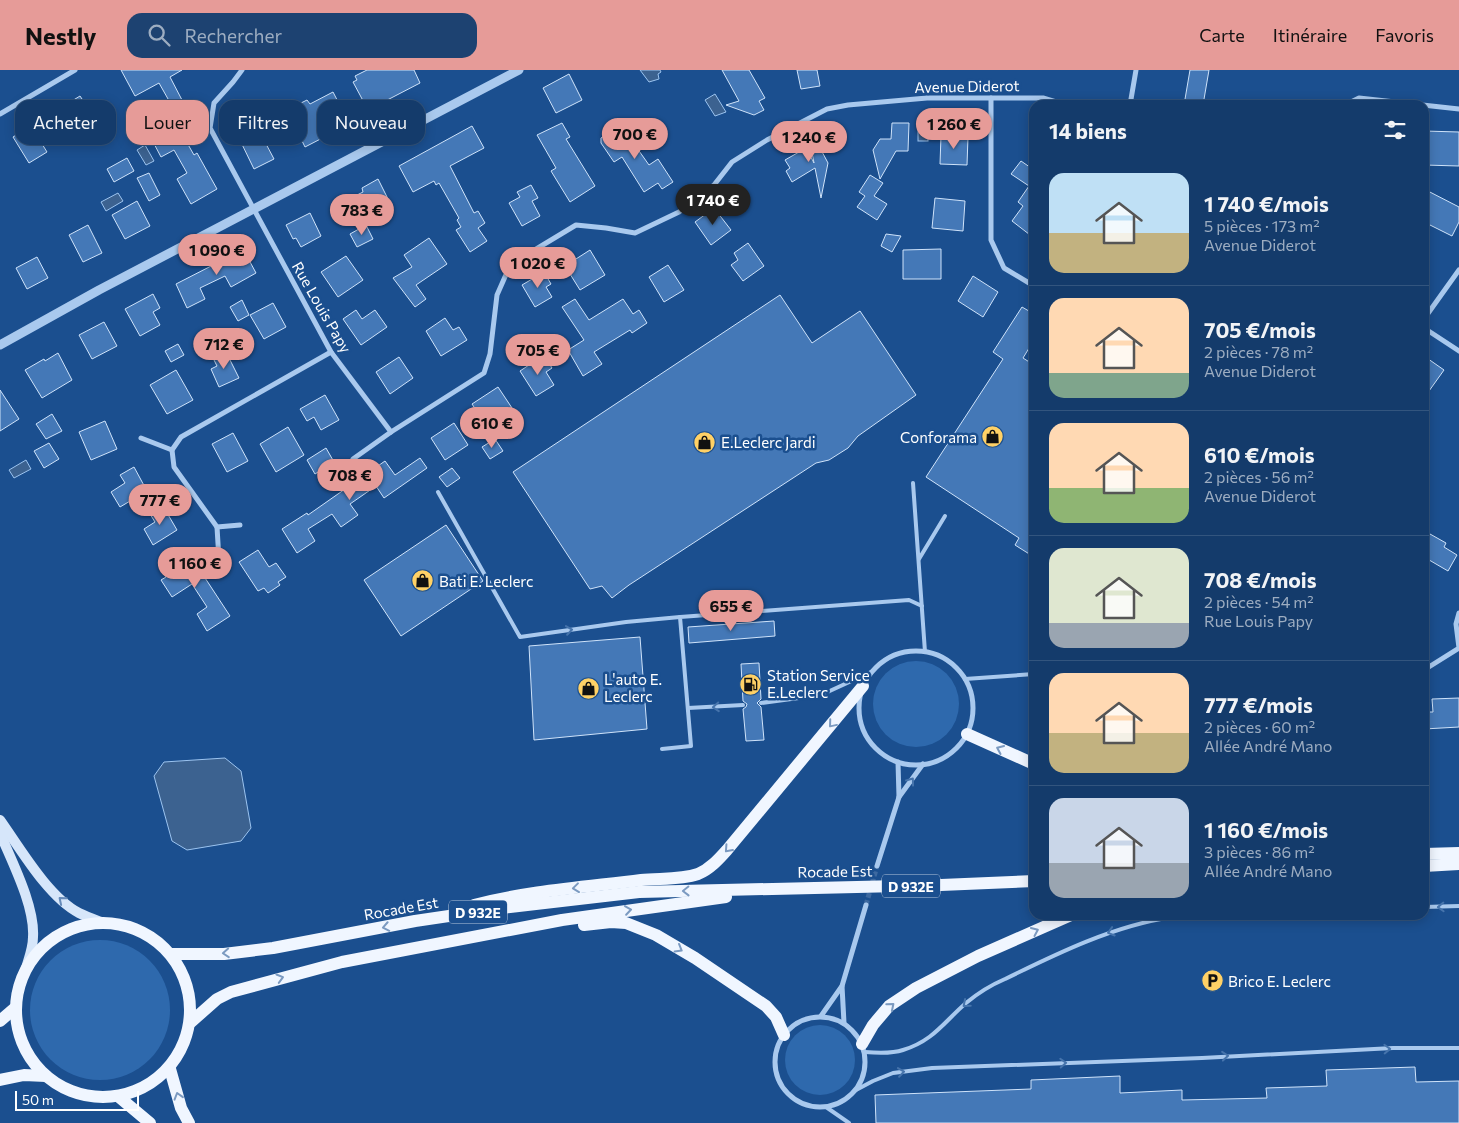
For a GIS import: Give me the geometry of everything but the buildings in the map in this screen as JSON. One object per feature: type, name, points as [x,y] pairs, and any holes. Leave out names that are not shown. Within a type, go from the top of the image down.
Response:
[{"type":"main road","points":[[415,921],[490,901],[558,890],[699,873],[716,862],[728,850],[863,686]]},
{"type":"main road","points":[[967,734],[1029,762]]},
{"type":"main road","points":[[0,820],[58,898],[78,913],[104,923]]},
{"type":"main road","points":[[0,833],[17,872],[33,926],[33,940],[19,987],[16,1008],[18,1029],[25,1049],[36,1067],[68,1090],[84,1096],[119,1097],[138,1091],[155,1082],[170,1068],[184,1047],[190,1022],[190,999],[184,977],[171,954],[159,943],[142,932],[124,925],[104,923],[85,925],[67,930],[37,952],[26,968]]},
{"type":"main road","points":[[1429,854],[1459,853]]},
{"type":"main road","points":[[1429,866],[1459,864]]},
{"type":"main road","name":"Rocade Est","points":[[171,954],[224,954],[274,948],[415,921],[611,894],[1029,882]]},
{"type":"main road","name":"Rocade Est","points":[[190,1022],[217,999],[231,992],[342,962],[562,920],[788,888]]},
{"type":"main road","points":[[863,1048],[873,1024],[890,1006],[916,988],[978,956],[1060,920]]},
{"type":"main road","points":[[342,962],[396,958],[557,928],[611,922],[626,923],[656,936],[696,958],[766,1006],[776,1017],[784,1035]]},
{"type":"main road","points":[[0,1021],[16,1008]]},
{"type":"main road","points":[[170,1068],[181,1108],[189,1123]]},
{"type":"main road","points":[[0,1080],[24,1075],[46,1076]]},
{"type":"main road","points":[[119,1097],[150,1123]]},
{"type":"street","points":[[0,114],[75,70]]},
{"type":"street","name":"Rue Louis Papy","points":[[242,70],[214,103],[210,128],[331,352],[391,432]]},
{"type":"street","points":[[0,345],[99,290],[519,70]]},
{"type":"street","points":[[1131,100],[1136,70]]},
{"type":"street","name":"Avenue Diderot","points":[[391,432],[484,373],[490,354],[497,295],[508,270],[523,257],[576,225],[635,233],[679,212],[714,184],[732,162],[767,140],[827,109],[848,105],[927,98],[1043,98],[1050,100]]},
{"type":"street","points":[[992,98],[991,240],[1004,268],[1029,283]]},
{"type":"street","points":[[1355,100],[1359,98],[1377,100]]},
{"type":"street","points":[[1429,106],[1459,109]]},
{"type":"street","points":[[1429,312],[1459,270]]},
{"type":"street","points":[[1429,331],[1459,351]]},
{"type":"street","points":[[219,560],[217,527],[174,467],[172,450],[181,437],[331,352]]},
{"type":"street","points":[[353,459],[391,432]]},
{"type":"street","points":[[141,438],[172,450]]},
{"type":"street","points":[[217,527],[240,525]]},
{"type":"street","points":[[1429,667],[1459,648],[1456,624],[1459,613]]},
{"type":"street","points":[[910,651],[926,652],[937,655],[958,669],[965,679],[972,697],[972,716],[967,734],[959,746],[948,755],[936,761],[910,765],[898,762],[884,755],[872,744],[864,732],[859,717],[859,701],[863,686],[871,672],[882,662],[895,654],[910,651]]},
{"type":"street","points":[[898,762],[899,797]]},
{"type":"street","points":[[877,866],[899,797],[923,764]]},
{"type":"street","points":[[821,1016],[842,986],[866,906]]},
{"type":"street","points":[[842,986],[844,1023]]},
{"type":"street","points":[[821,1016],[830,1017],[844,1023],[858,1036],[863,1048],[866,1066],[862,1079],[856,1090],[837,1104],[826,1107],[802,1104],[784,1089],[778,1079],[775,1068],[775,1056],[778,1045],[791,1027],[800,1021],[821,1016]]},
{"type":"lane","points":[[912,483],[926,652]]},
{"type":"lane","points":[[438,492],[520,637],[680,616],[909,600],[922,606]]},
{"type":"lane","points":[[918,560],[945,516]]},
{"type":"lane","points":[[662,749],[691,746],[680,616]]},
{"type":"lane","points":[[761,703],[821,695],[871,672]]},
{"type":"lane","points":[[965,679],[1029,674]]},
{"type":"lane","points":[[688,708],[743,705]]},
{"type":"lane","points":[[1429,907],[1459,906]]},
{"type":"lane","points":[[863,1048],[882,1054],[902,1051],[933,1036],[965,1004],[985,989],[1104,934],[1153,920]]},
{"type":"lane","points":[[856,1090],[893,1073],[932,1068],[1198,1058],[1393,1048],[1459,1048]]},
{"type":"lane","points":[[826,1107],[849,1123]]},
{"type":"shaded area","points":[[640,70],[660,70],[661,72],[658,74],[659,79],[649,82]]},
{"type":"shaded area","points":[[715,94],[726,112],[715,116],[705,100]]},
{"type":"shaded area","points":[[918,123],[928,123],[928,141],[918,141]]},
{"type":"shaded area","points":[[145,145],[154,161],[146,165],[137,150]]},
{"type":"shaded area","points":[[118,193],[123,201],[106,211],[101,202]]},
{"type":"shaded area","points":[[26,460],[31,469],[14,478],[9,470]]},
{"type":"shaded area","points":[[908,661],[924,661],[933,664],[947,673],[956,687],[959,704],[956,721],[947,735],[933,744],[924,747],[908,747],[892,740],[880,728],[873,712],[873,696],[880,680],[892,668]]},
{"type":"shaded area","points":[[225,758],[241,771],[251,828],[241,841],[187,850],[172,841],[154,776],[164,762]]},
{"type":"shaded area","points":[[100,940],[114,941],[127,945],[139,951],[150,960],[159,971],[165,983],[169,996],[169,1024],[165,1037],[159,1049],[150,1060],[139,1069],[127,1075],[114,1079],[100,1080],[86,1079],[73,1075],[61,1069],[50,1060],[41,1049],[35,1037],[31,1024],[30,1010],[31,996],[35,983],[41,971],[50,960],[61,951],[73,945],[86,941]]},
{"type":"shaded area","points":[[820,1025],[833,1028],[845,1035],[852,1047],[855,1060],[852,1073],[845,1085],[833,1092],[820,1095],[807,1092],[795,1085],[788,1073],[785,1060],[788,1047],[795,1035],[807,1028]]},
{"type":"tunnel","points":[[866,905],[877,866]]},
{"type":"place","name":"Conforama","points":[[993,437]]},
{"type":"place","name":"E.Leclerc Jardi","points":[[705,442]]},
{"type":"place","name":"Bati E. Leclerc","points":[[423,581]]},
{"type":"place","name":"Station Service E.Leclerc","points":[[751,684]]},
{"type":"place","name":"L'auto E. Leclerc","points":[[588,688]]},
{"type":"place","name":"Brico E. Leclerc","points":[[1212,981]]}]
